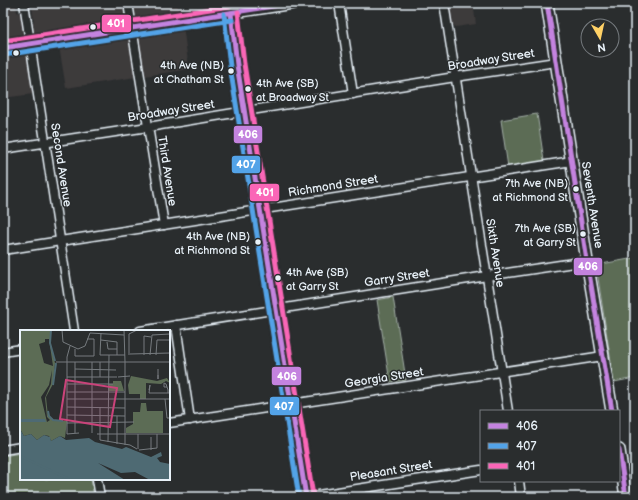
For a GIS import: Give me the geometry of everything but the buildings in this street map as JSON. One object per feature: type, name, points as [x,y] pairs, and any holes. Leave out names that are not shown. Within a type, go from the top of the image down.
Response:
[{"type":"street","name":"Second Avenue","points":[[24,3],[74,330]]},
{"type":"street","name":"Third Avenue","points":[[128,3],[164,225]]},
{"type":"street","points":[[3,48],[132,28],[231,8],[293,3]]},
{"type":"street","points":[[339,3],[353,94]]},
{"type":"street","name":"Sixth Avenue","points":[[444,3],[508,410]]},
{"type":"street","name":"Seventh Avenue","points":[[547,3],[602,356],[612,410]]},
{"type":"street","points":[[231,8],[237,65],[305,497]]},
{"type":"street","name":"Broadway Street","points":[[3,149],[556,62]]},
{"type":"street","name":"Richmond Street","points":[[3,250],[572,161]]},
{"type":"street","name":"Garry Street","points":[[146,330],[587,261]]},
{"type":"street","points":[[176,325],[190,420]]},
{"type":"street","points":[[3,352],[20,349]]},
{"type":"street","name":"Georgia Street","points":[[170,423],[602,356]]},
{"type":"street","points":[[3,450],[20,447]]},
{"type":"street","points":[[620,457],[626,497]]},
{"type":"street","name":"Pleasant Street","points":[[305,497],[480,470]]},
{"type":"street","points":[[97,480],[100,497]]},
{"type":"street","points":[[519,482],[521,497]]},
{"type":"shaded area","points":[[3,3],[15,3],[17,12],[22,14],[26,34],[22,39],[3,42]]},
{"type":"shaded area","points":[[31,3],[122,3],[127,18],[118,24],[38,36],[32,33],[31,26],[34,21],[32,8],[29,10],[28,9]]},
{"type":"shaded area","points":[[135,3],[177,3],[179,13],[142,19],[135,16]]},
{"type":"shaded area","points":[[448,3],[473,3],[476,24],[456,27],[450,23]]},
{"type":"shaded area","points":[[183,26],[189,69],[145,76],[139,42],[141,35],[146,32]]},
{"type":"shaded area","points":[[122,36],[128,38],[130,41],[136,77],[66,88],[59,46]]},
{"type":"shaded area","points":[[23,53],[28,59],[33,94],[3,98],[3,55]]},
{"type":"green space","points":[[537,114],[544,161],[508,167],[501,120]]},
{"type":"green space","points":[[635,258],[635,378],[614,382],[596,265]]},
{"type":"green space","points":[[393,297],[406,380],[390,382],[377,300]]},
{"type":"green space","points":[[20,453],[20,480],[91,480],[94,497],[3,497],[3,456]]},
{"type":"transit line","name":"406","points":[[3,48],[293,3]]},
{"type":"transit line","name":"406","points":[[547,3],[612,410]]},
{"type":"transit line","name":"401","points":[[3,41],[230,6]]},
{"type":"transit line","name":"401","points":[[238,12],[244,64],[313,496]]},
{"type":"transit line","name":"406","points":[[231,13],[237,65],[306,497]]},
{"type":"transit line","name":"407","points":[[224,14],[230,66],[299,497]]},
{"type":"transit line","name":"407","points":[[4,55],[232,20]]},
{"type":"transit line","name":"406","points":[[620,457],[626,497]]},
{"type":"place","name":"4th Ave (NB) at Chatham St","points":[[231,71]]},
{"type":"place","name":"4th Ave (SB) at Broadway St","points":[[248,89]]},
{"type":"place","name":"7th Ave (NB) at Richmond St","points":[[576,189]]},
{"type":"place","name":"7th Ave (SB) at Garry St","points":[[583,234]]},
{"type":"place","name":"4th Ave (NB) at Richmond St","points":[[258,242]]},
{"type":"place","name":"4th Ave (SB) at Garry St","points":[[278,278]]}]
